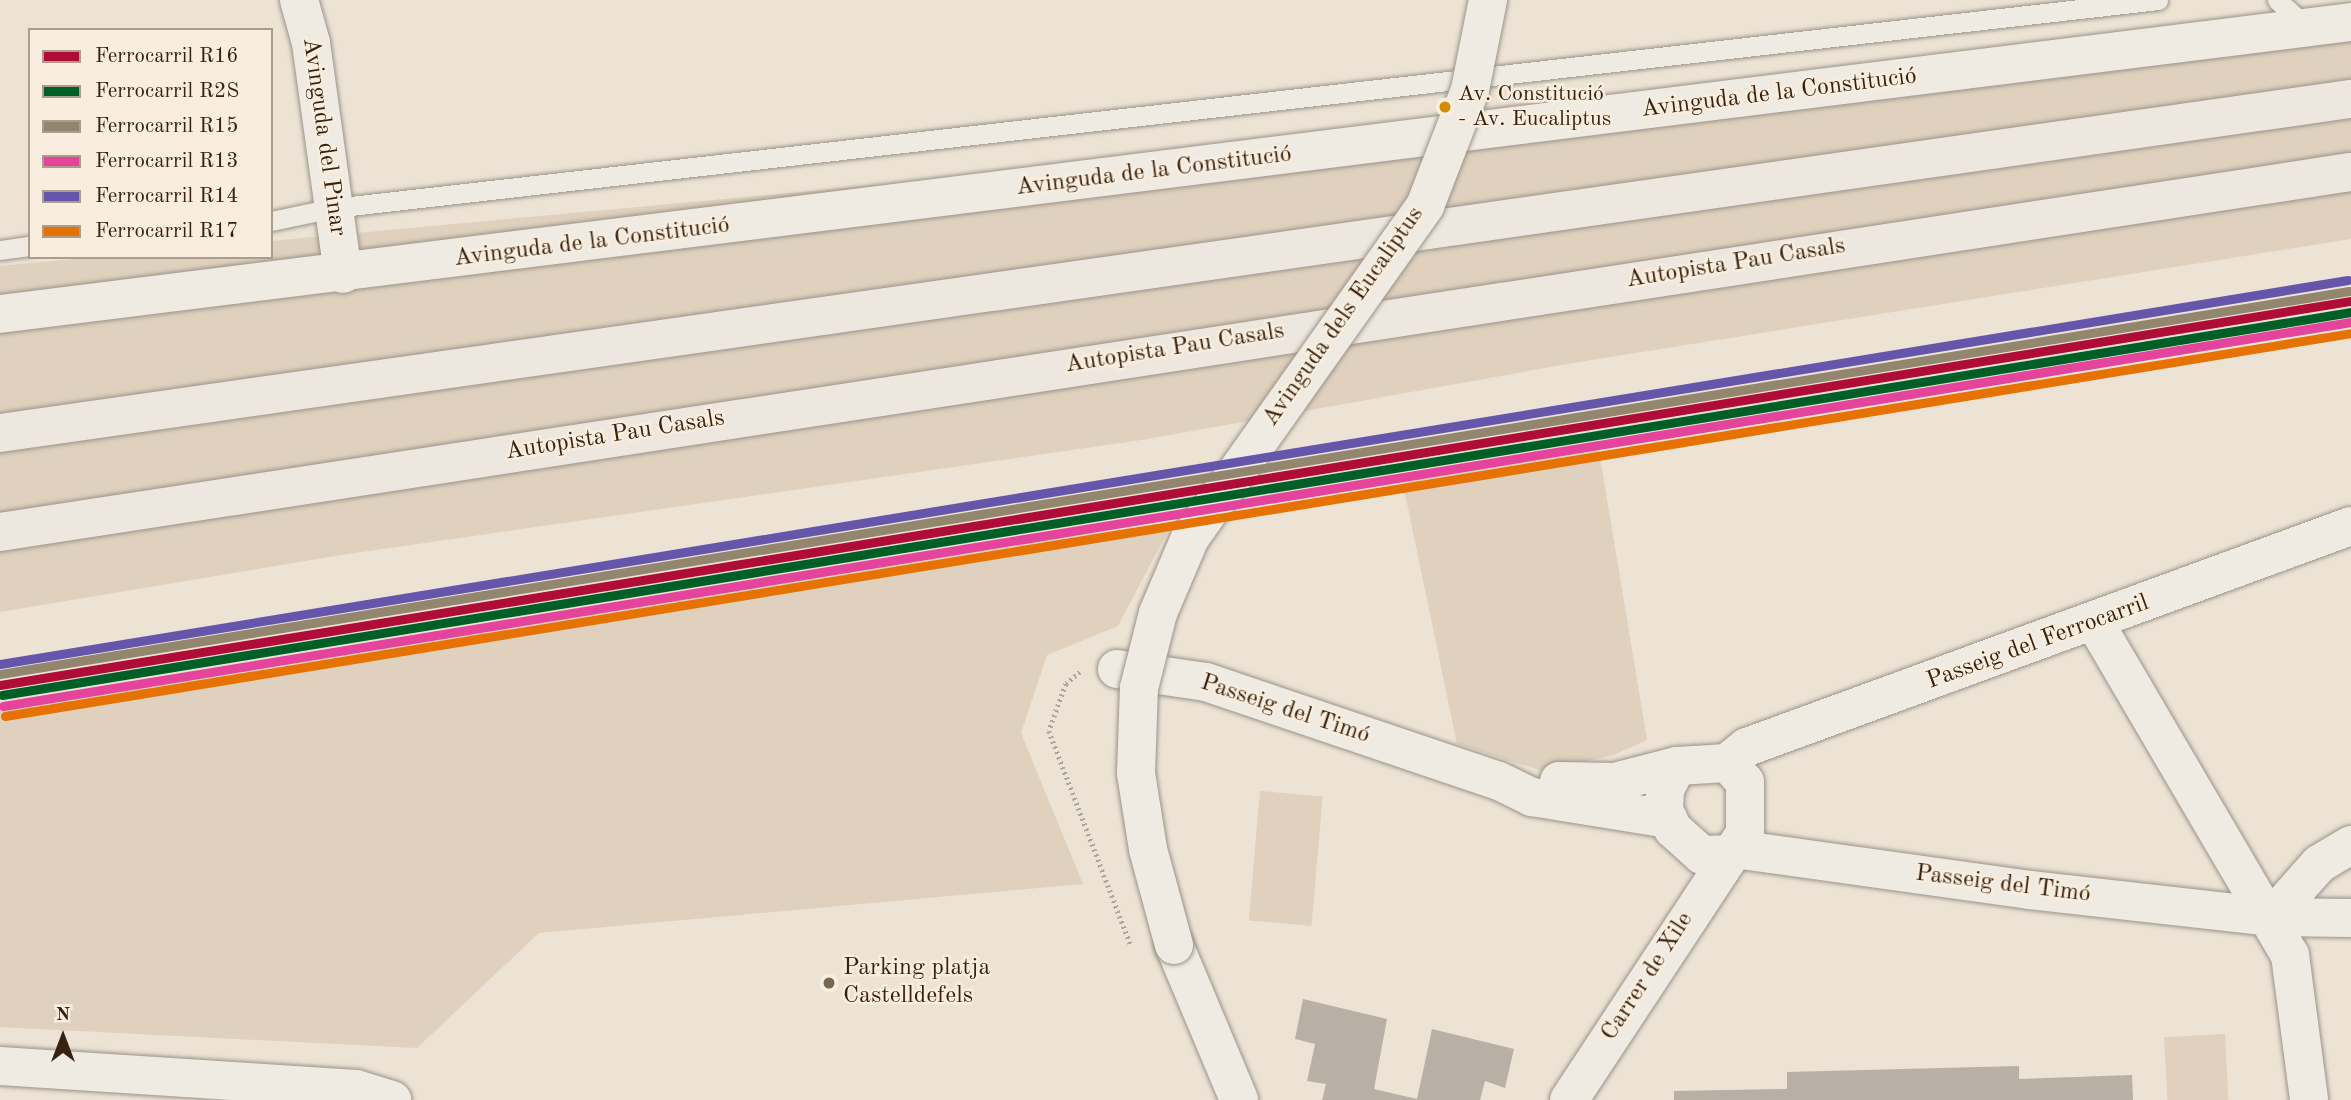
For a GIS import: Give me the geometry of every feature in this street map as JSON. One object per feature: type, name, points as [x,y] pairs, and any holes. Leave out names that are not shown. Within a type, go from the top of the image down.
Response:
[{"type":"highway","points":[[0,433],[2351,99]]},
{"type":"highway","name":"Autopista Pau Casals","points":[[0,532],[2351,172]]},
{"type":"street","name":"Avinguda del Pinar","points":[[299,0],[311,43],[343,274]]},
{"type":"street","name":"Avinguda dels Eucaliptus","points":[[1239,1100],[1174,945],[1148,849],[1136,773],[1139,688],[1158,613],[1190,538],[1425,205],[1470,90],[1488,0]]},
{"type":"street","name":"Avinguda de la Constitució","points":[[0,314],[343,274],[2336,23]]},
{"type":"street","name":"Passeig del Ferrocarril","points":[[1727,763],[1747,747],[2095,623],[2351,526]]},
{"type":"street","points":[[2095,623],[2272,916],[2290,955],[2309,1100]]},
{"type":"street","name":"Passeig del Timó","points":[[1117,669],[1206,682],[1499,781],[1532,797],[1668,819]]},
{"type":"street","points":[[1727,763],[1745,782],[1748,813],[1731,852],[1702,855],[1687,846],[1668,819],[1665,790],[1677,766],[1727,763]]},
{"type":"street","name":"Passeig del Timó","points":[[1499,781],[1615,782],[1677,766]]},
{"type":"street","points":[[2272,916],[2319,864],[2351,845]]},
{"type":"street","name":"Passeig del Timó","points":[[1731,852],[1787,861],[2272,916],[2351,918]]},
{"type":"street","name":"Carrer de Xile","points":[[1569,1100],[1731,852]]},
{"type":"street","points":[[0,1066],[356,1089],[392,1100]]},
{"type":"lane","name":"Avinguda de la Constitució","points":[[273,221],[333,208],[2158,0]]},
{"type":"lane","name":"Avinguda de la Constitució","points":[[2277,0],[2336,23]]},
{"type":"lane","points":[[0,250],[28,246]]},
{"type":"path","points":[[1117,669],[1089,665],[1066,684],[1049,731],[1134,953]]},
{"type":"shaded area","points":[[2351,6],[2351,239],[1573,363],[1148,439],[341,555],[0,612],[0,266],[72,259],[273,259],[273,241],[1079,166]]},
{"type":"shaded area","points":[[1598,445],[1647,740],[1614,755],[1542,771],[1457,744],[1402,479]]},
{"type":"shaded area","points":[[1172,523],[1118,626],[1047,655],[1021,733],[1083,884],[539,933],[417,1048],[0,1027],[0,707],[771,576]]},
{"type":"shaded area","points":[[1260,791],[1323,796],[1311,926],[1249,921]]},
{"type":"shaded area","points":[[2225,1034],[2228,1100],[2167,1100],[2164,1037]]},
{"type":"building","points":[[1303,999],[1387,1019],[1374,1089],[1417,1099],[1432,1029],[1514,1049],[1505,1088],[1485,1081],[1480,1100],[1322,1100],[1326,1084],[1307,1081],[1315,1044],[1295,1039]]},
{"type":"building","points":[[2019,1066],[2019,1079],[2132,1075],[2133,1100],[1674,1100],[1674,1091],[1787,1089],[1787,1072]]},
{"type":"rail line","name":"R14","points":[[0,664],[2348,280]]},
{"type":"rail line","name":"R15","points":[[0,674],[2349,291]]},
{"type":"rail line","name":"R16","points":[[0,685],[2351,301]]},
{"type":"rail line","name":"R2S","points":[[2,695],[2351,312]]},
{"type":"rail line","name":"R13","points":[[3,706],[2351,322]]},
{"type":"rail line","name":"R17","points":[[5,716],[2351,333]]},
{"type":"place","name":"Av. Constitució - Av. Eucaliptus","points":[[1445,107]]},
{"type":"place","name":"Parking platja Castelldefels","points":[[829,983]]}]
